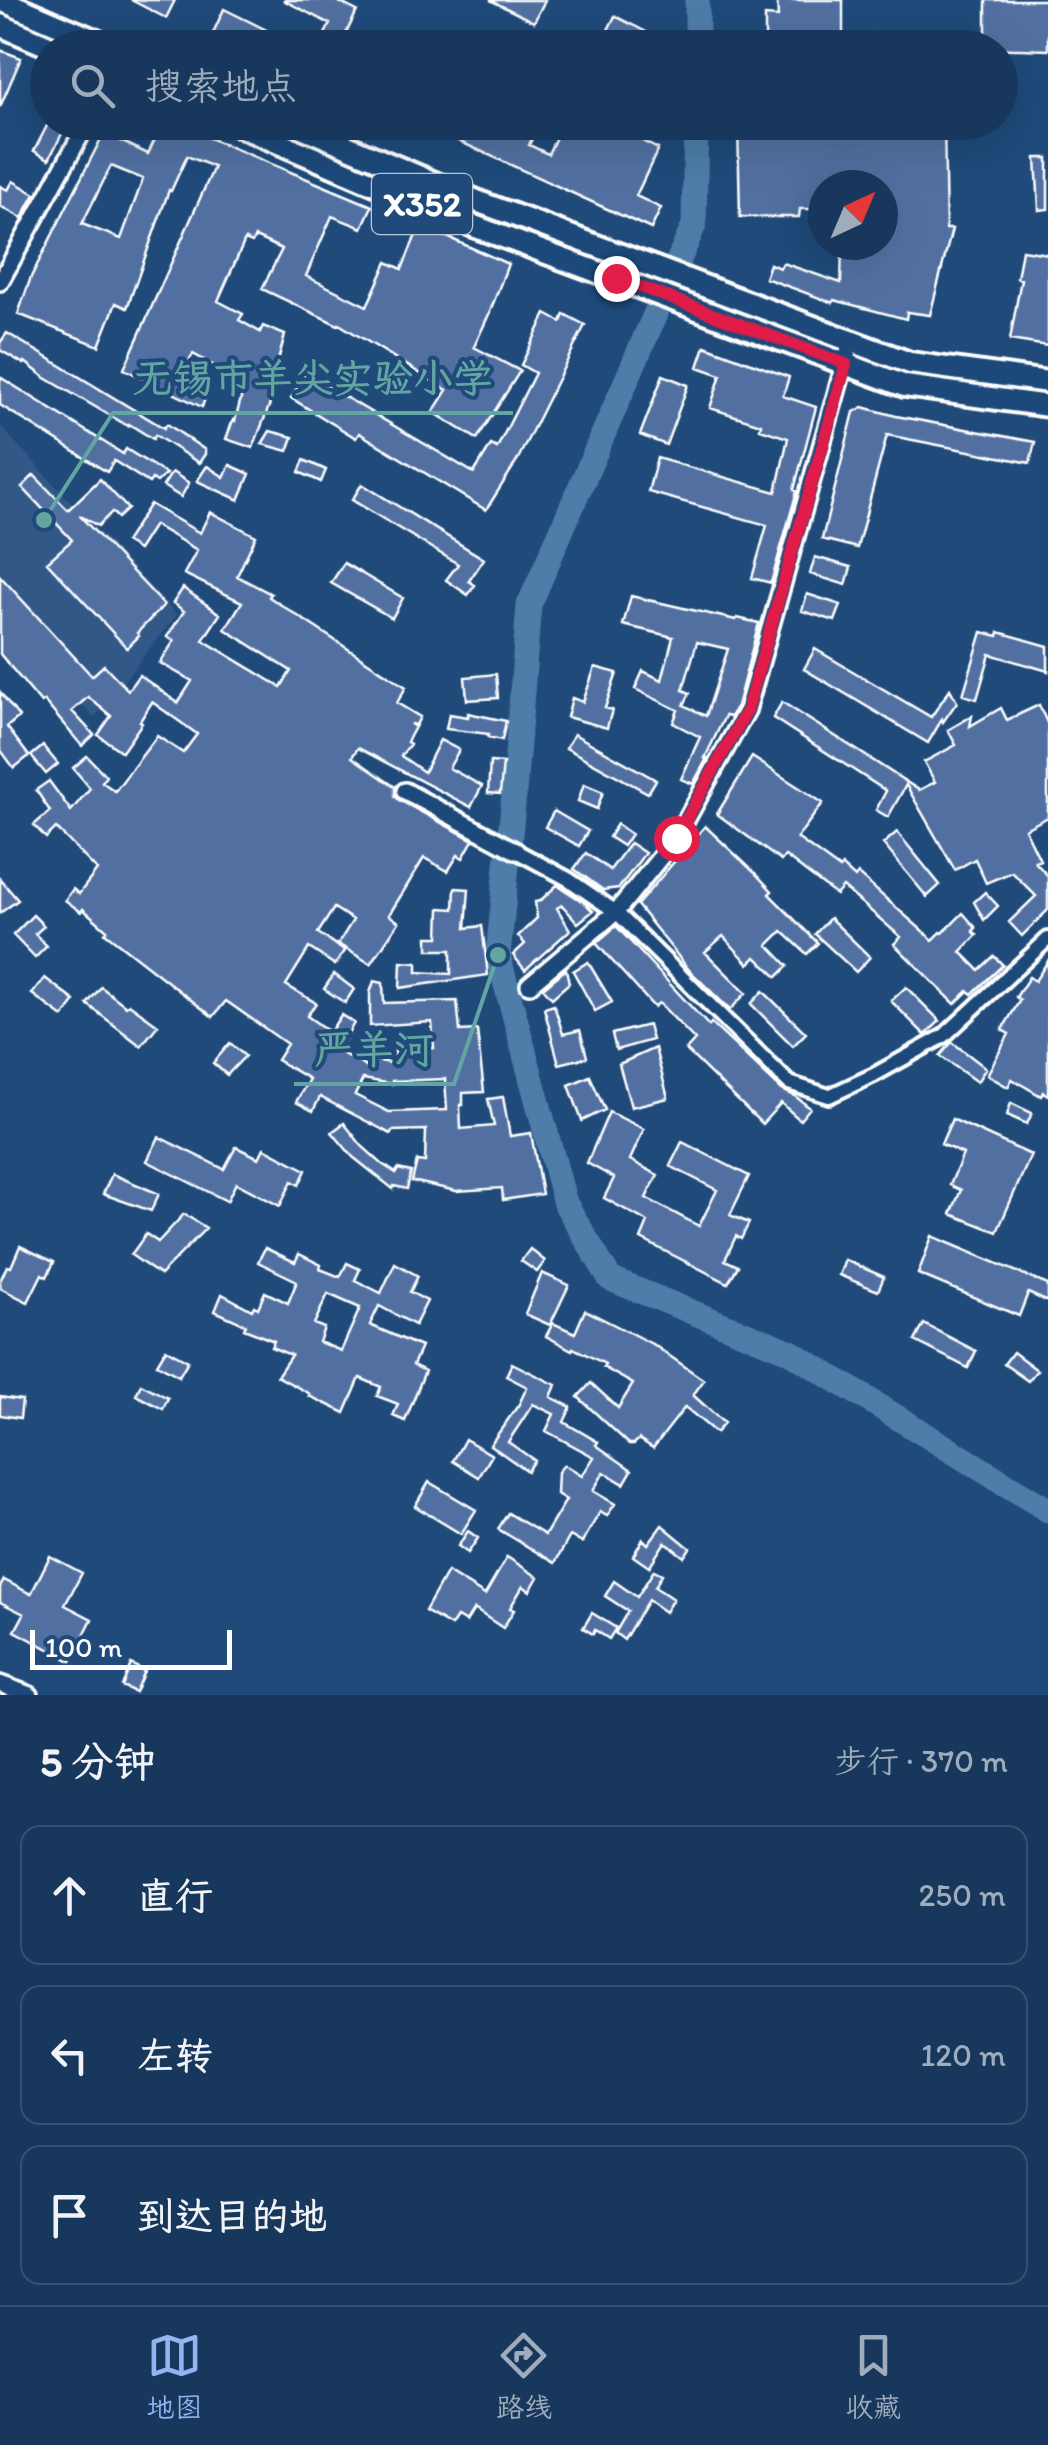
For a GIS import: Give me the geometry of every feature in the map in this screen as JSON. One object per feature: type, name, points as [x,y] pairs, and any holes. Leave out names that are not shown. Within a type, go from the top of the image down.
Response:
[{"type":"main road","points":[[1,0],[71,30]]},
{"type":"main road","points":[[0,25],[30,38]]},
{"type":"main road","name":"X352","points":[[272,140],[472,225],[905,386],[1048,406]]},
{"type":"main road","name":"X352","points":[[332,140],[478,202],[910,363],[1048,382]]},
{"type":"street","points":[[0,282],[78,140]]},
{"type":"street","points":[[529,984],[616,912],[676,838],[747,710],[852,341]]},
{"type":"street","points":[[405,791],[568,879],[616,912],[789,1083],[829,1096],[944,1036],[1048,939]]},
{"type":"street","points":[[0,1684],[30,1695]]},
{"type":"shaded area","points":[[0,426],[177,615],[94,718],[0,613]]},
{"type":"building","points":[[131,0],[175,0],[166,18]]},
{"type":"building","points":[[283,0],[335,0],[357,11],[348,30],[327,30],[330,24]]},
{"type":"building","points":[[490,0],[545,0],[534,22]]},
{"type":"building","points":[[777,0],[843,0],[843,30],[765,30],[765,16],[778,17]]},
{"type":"building","points":[[986,0],[1048,0],[1048,50],[1018,49],[1018,30],[986,30]]},
{"type":"building","points":[[224,9],[267,30],[214,30]]},
{"type":"building","points":[[615,16],[642,30],[608,30]]},
{"type":"building","points":[[0,50],[21,58],[0,107]]},
{"type":"building","points":[[40,140],[59,140],[49,159],[34,151]]},
{"type":"building","points":[[100,140],[119,140],[148,154],[155,140],[214,140],[372,206],[362,228],[332,216],[306,276],[367,306],[387,262],[402,269],[420,225],[508,264],[474,347],[520,371],[477,439],[433,412],[447,390],[339,324],[262,289],[282,249],[255,237],[252,243],[245,240],[218,301],[243,314],[239,320],[260,332],[263,326],[285,335],[276,368],[283,370],[253,448],[226,439],[245,383],[193,354],[180,378],[208,390],[202,407],[124,369],[214,167],[187,156],[169,190],[127,308],[116,303],[99,346],[18,314],[31,277]],"holes":[[[111,166],[143,179],[121,239],[82,224]]]},
{"type":"building","points":[[456,140],[531,140],[529,145],[548,154],[555,140],[645,140],[658,149],[636,196],[661,208],[651,229]]},
{"type":"building","points":[[738,140],[944,140],[946,229],[952,229],[930,315],[907,312],[906,319],[834,300],[833,303],[765,278],[770,264],[780,268],[783,263],[841,283],[842,260],[898,260],[898,170],[808,170],[808,209],[800,209],[799,217],[740,217]]},
{"type":"building","points":[[1036,158],[1048,158],[1048,209],[1039,210]]},
{"type":"building","points":[[13,181],[35,194],[22,218],[0,206],[0,186],[8,190]]},
{"type":"building","points":[[1022,250],[1048,254],[1048,346],[1010,340]]},
{"type":"building","points":[[546,314],[561,322],[564,314],[585,325],[517,461],[486,510],[359,433],[356,438],[291,398],[306,374],[474,473],[491,445],[497,448],[535,373],[521,365]]},
{"type":"building","points":[[7,333],[164,428],[167,424],[205,450],[205,454],[199,463],[155,435],[153,439],[128,426],[44,377],[0,350]]},
{"type":"building","points":[[705,346],[789,377],[783,396],[816,407],[771,583],[752,578],[767,525],[648,492],[657,458],[776,492],[788,438],[760,429],[761,424],[710,408],[721,375],[698,367]]},
{"type":"building","points":[[663,375],[688,385],[666,445],[640,435]]},
{"type":"building","points":[[0,377],[123,454],[126,449],[166,474],[149,483],[114,461],[107,472],[0,405]]},
{"type":"building","points":[[863,407],[1035,442],[1030,463],[887,435],[857,548],[822,539],[854,412]]},
{"type":"building","points":[[270,431],[293,437],[288,451],[262,444]]},
{"type":"building","points":[[304,460],[326,470],[321,482],[299,472]]},
{"type":"building","points":[[230,465],[250,474],[239,500],[197,481],[207,466],[224,477]]},
{"type":"building","points":[[172,472],[189,483],[181,497],[163,486]]},
{"type":"building","points":[[34,475],[68,510],[100,479],[128,509],[118,518],[112,512],[98,526],[79,515],[164,605],[127,648],[47,562],[72,540],[22,487]]},
{"type":"building","points":[[362,484],[484,559],[469,581],[475,585],[468,595],[446,580],[458,564],[352,500]]},
{"type":"building","points":[[150,504],[200,533],[210,512],[256,536],[237,576],[271,594],[269,597],[406,687],[397,703],[420,717],[416,725],[410,724],[415,727],[401,756],[424,772],[440,740],[459,750],[449,768],[482,786],[471,807],[358,748],[352,757],[395,787],[399,800],[473,840],[463,858],[458,855],[448,871],[424,858],[389,915],[399,922],[371,964],[338,944],[353,920],[334,908],[318,933],[345,951],[335,965],[309,948],[286,985],[316,1003],[307,1016],[330,1032],[341,1015],[354,1023],[338,1051],[373,1071],[374,1060],[396,1064],[395,1050],[434,1048],[432,1022],[370,1026],[374,981],[383,983],[384,1003],[457,1001],[460,1031],[477,1030],[484,1092],[463,1093],[461,1129],[494,1126],[488,1099],[503,1097],[510,1136],[531,1133],[542,1194],[503,1200],[502,1188],[456,1191],[412,1181],[417,1161],[425,1162],[426,1130],[391,1134],[320,1097],[313,1111],[296,1102],[309,1079],[277,1060],[287,1044],[226,1001],[213,1017],[105,933],[107,930],[83,909],[81,912],[65,900],[73,889],[79,894],[97,870],[56,828],[46,838],[34,825],[50,811],[36,790],[49,781],[71,811],[90,788],[73,768],[87,756],[106,776],[102,782],[115,791],[157,736],[183,753],[197,734],[152,702],[122,752],[98,735],[111,716],[88,697],[72,711],[94,735],[82,746],[0,654],[0,576],[92,676],[104,665],[128,690],[139,675],[178,703],[192,681],[160,663],[174,641],[167,637],[184,611],[173,603],[183,588],[220,614],[203,640],[281,687],[291,671],[225,629],[242,602],[184,574],[197,550],[154,525],[138,550],[125,542]],"holes":[[[363,1079],[392,1084],[445,1079],[447,1110],[389,1112],[355,1095]]]},
{"type":"building","points":[[815,557],[851,567],[846,585],[810,574]]},
{"type":"building","points":[[344,563],[403,598],[392,618],[331,583]]},
{"type":"building","points":[[807,594],[841,605],[835,621],[802,611]]},
{"type":"building","points":[[631,596],[759,623],[737,706],[730,717],[725,716],[693,784],[681,779],[700,737],[673,723],[678,710],[635,689],[643,671],[662,680],[673,637],[623,625]],"holes":[[[697,642],[728,649],[706,716],[684,705],[690,693],[683,690]]]},
{"type":"building","points":[[982,632],[998,636],[999,632],[1048,646],[1048,671],[990,654],[977,699],[963,695]]},
{"type":"building","points":[[815,649],[931,717],[950,689],[957,702],[928,743],[804,669]]},
{"type":"building","points":[[595,667],[617,673],[605,708],[612,710],[607,728],[567,717],[572,698],[583,702]]},
{"type":"building","points":[[496,674],[498,698],[467,700],[465,677]]},
{"type":"building","points":[[0,692],[19,717],[7,727],[29,756],[14,768],[0,749]]},
{"type":"building","points":[[782,702],[919,790],[935,782],[924,762],[956,745],[948,730],[972,716],[970,726],[1001,708],[1007,720],[1039,705],[1048,725],[1048,817],[1025,829],[1040,860],[1035,862],[1048,876],[1048,910],[1022,936],[1009,922],[1036,896],[1012,872],[986,883],[975,859],[955,870],[906,785],[888,817],[876,810],[886,791],[773,718]]},
{"type":"building","points":[[468,713],[506,721],[502,740],[488,737],[489,734],[446,729],[449,714],[468,717]]},
{"type":"building","points":[[574,734],[656,780],[648,793],[566,748]]},
{"type":"building","points":[[43,746],[58,764],[46,774],[31,756]]},
{"type":"building","points":[[752,757],[823,803],[797,838],[855,878],[858,874],[933,940],[963,913],[977,935],[961,952],[979,970],[994,956],[1003,965],[955,1004],[894,944],[901,937],[843,887],[836,895],[785,856],[781,861],[717,814]]},
{"type":"building","points":[[490,762],[503,763],[500,794],[488,793]]},
{"type":"building","points":[[584,784],[603,792],[597,809],[578,801]]},
{"type":"building","points":[[554,811],[588,831],[579,846],[545,827]]},
{"type":"building","points":[[617,824],[631,834],[623,846],[609,837]]},
{"type":"building","points":[[705,826],[755,873],[772,891],[769,894],[818,943],[807,954],[782,931],[768,945],[788,966],[777,977],[756,957],[749,964],[723,936],[705,952],[746,993],[730,1010],[690,971],[637,905]]},
{"type":"building","points":[[897,832],[940,885],[927,897],[883,844]]},
{"type":"building","points":[[630,843],[645,853],[619,888],[603,890],[574,869],[586,853],[610,870]]},
{"type":"building","points":[[0,879],[18,900],[0,913]]},
{"type":"building","points":[[557,885],[593,911],[578,923],[562,905],[557,908],[570,930],[525,970],[513,955],[525,944],[518,936],[537,918],[535,902]]},
{"type":"building","points":[[455,888],[469,889],[466,928],[482,926],[488,975],[400,988],[401,962],[417,963],[417,972],[451,974],[451,950],[428,950],[428,937],[439,937],[440,908],[454,909]]},
{"type":"building","points":[[985,892],[998,906],[984,920],[974,902]]},
{"type":"building","points":[[33,915],[44,926],[35,934],[47,946],[35,958],[13,935]]},
{"type":"building","points":[[830,918],[870,957],[856,972],[815,934]]},
{"type":"building","points":[[616,926],[709,1026],[711,1023],[782,1090],[810,1108],[800,1120],[781,1103],[762,1124],[686,1050],[695,1040],[659,1003],[654,1007],[596,943]]},
{"type":"building","points":[[1048,961],[1048,1095],[1043,1092],[1041,1096],[1012,1079],[1008,1087],[987,1075],[1009,1034],[1002,1030],[1020,1000],[1016,997],[1029,977],[1035,981]]},
{"type":"building","points":[[588,962],[612,1002],[595,1011],[573,971]]},
{"type":"building","points":[[566,969],[569,983],[552,998],[543,988]]},
{"type":"building","points":[[334,974],[354,989],[345,1003],[324,989]]},
{"type":"building","points":[[45,978],[75,1001],[63,1017],[32,994]]},
{"type":"building","points":[[101,987],[158,1025],[141,1046],[87,1004]]},
{"type":"building","points":[[906,987],[940,1021],[925,1035],[891,1001]]},
{"type":"building","points":[[763,991],[806,1033],[793,1046],[751,1004]]},
{"type":"building","points":[[554,1005],[563,1034],[580,1030],[587,1057],[559,1064],[544,1008]]},
{"type":"building","points":[[648,1025],[652,1040],[616,1050],[612,1034]]},
{"type":"building","points":[[952,1042],[986,1068],[977,1082],[940,1056]]},
{"type":"building","points":[[230,1043],[245,1056],[227,1075],[213,1063]]},
{"type":"building","points":[[655,1048],[668,1098],[631,1107],[619,1064]]},
{"type":"building","points":[[590,1076],[605,1110],[582,1121],[569,1085]]},
{"type":"building","points":[[1011,1103],[1032,1113],[1027,1124],[1007,1115]]},
{"type":"building","points":[[609,1112],[644,1129],[630,1160],[658,1175],[646,1198],[699,1226],[717,1190],[670,1166],[682,1142],[749,1176],[730,1215],[749,1223],[741,1239],[736,1236],[725,1260],[738,1266],[728,1283],[641,1239],[648,1222],[604,1198],[614,1178],[587,1163]]},
{"type":"building","points":[[952,1119],[1031,1155],[997,1232],[951,1214],[961,1190],[950,1185],[963,1154],[941,1144]]},
{"type":"building","points":[[344,1123],[382,1164],[396,1173],[398,1169],[411,1172],[407,1189],[393,1189],[353,1157],[332,1132]]},
{"type":"building","points":[[159,1137],[224,1169],[236,1147],[259,1158],[264,1148],[306,1170],[299,1185],[292,1181],[280,1206],[236,1183],[227,1201],[147,1161]]},
{"type":"building","points":[[112,1174],[159,1194],[151,1211],[103,1194]]},
{"type":"building","points":[[184,1214],[206,1228],[160,1275],[131,1255],[146,1234],[158,1242]]},
{"type":"building","points":[[932,1236],[1048,1285],[1048,1302],[1028,1293],[1019,1316],[918,1274]]},
{"type":"building","points":[[20,1246],[54,1262],[47,1277],[42,1274],[28,1302],[0,1288],[7,1266],[11,1267]]},
{"type":"building","points":[[265,1248],[295,1262],[299,1254],[340,1277],[347,1263],[360,1269],[355,1280],[381,1293],[395,1263],[418,1276],[410,1292],[427,1301],[415,1325],[379,1306],[370,1325],[421,1347],[413,1365],[425,1371],[405,1421],[393,1416],[398,1404],[377,1396],[381,1387],[360,1378],[345,1413],[309,1396],[277,1376],[291,1355],[271,1347],[274,1341],[215,1311],[222,1294],[252,1310],[254,1306],[258,1308],[265,1292],[288,1303],[297,1281],[258,1262]],"holes":[[[328,1294],[360,1308],[341,1351],[319,1342],[324,1328],[314,1324]]]},
{"type":"building","points":[[530,1249],[545,1261],[537,1272],[521,1261]]},
{"type":"building","points":[[845,1260],[884,1277],[878,1291],[839,1275]]},
{"type":"building","points":[[542,1273],[569,1285],[550,1325],[525,1314]]},
{"type":"building","points":[[585,1310],[654,1345],[704,1380],[693,1395],[724,1423],[716,1433],[685,1407],[653,1448],[639,1439],[629,1444],[578,1397],[591,1383],[618,1408],[633,1384],[603,1367],[605,1364],[546,1336],[553,1323],[575,1333]]},
{"type":"building","points":[[924,1324],[976,1351],[968,1368],[915,1341]]},
{"type":"building","points":[[166,1349],[188,1361],[179,1376],[157,1364]]},
{"type":"building","points":[[1013,1352],[1037,1370],[1028,1381],[1004,1364]]},
{"type":"building","points":[[512,1363],[556,1385],[551,1397],[571,1407],[564,1422],[598,1442],[596,1445],[632,1470],[624,1484],[604,1472],[593,1491],[615,1504],[607,1516],[600,1512],[582,1543],[570,1536],[555,1563],[498,1529],[508,1513],[545,1535],[566,1500],[557,1494],[558,1472],[564,1465],[582,1476],[594,1457],[546,1431],[554,1414],[533,1404],[508,1442],[534,1460],[527,1471],[490,1445],[527,1387],[506,1376]]},
{"type":"building","points":[[141,1384],[168,1398],[163,1409],[136,1395]]},
{"type":"building","points":[[0,1397],[22,1400],[20,1418],[0,1415]]},
{"type":"building","points":[[465,1439],[492,1455],[479,1477],[453,1461]]},
{"type":"building","points":[[429,1482],[476,1510],[461,1534],[415,1506]]},
{"type":"building","points":[[662,1525],[690,1548],[684,1557],[665,1542],[649,1567],[633,1556],[643,1539],[648,1544]]},
{"type":"building","points":[[468,1531],[478,1538],[468,1553],[458,1546]]},
{"type":"building","points":[[50,1556],[82,1573],[65,1605],[92,1619],[71,1661],[15,1631],[24,1614],[0,1602],[4,1580],[31,1594]]},
{"type":"building","points":[[507,1557],[538,1577],[530,1591],[523,1586],[503,1628],[474,1609],[466,1622],[457,1617],[451,1626],[425,1611],[447,1572],[485,1595]]},
{"type":"building","points":[[654,1570],[662,1574],[655,1587],[673,1599],[665,1612],[648,1600],[624,1640],[615,1633],[628,1611],[605,1596],[614,1581],[637,1597]]},
{"type":"building","points":[[592,1613],[616,1628],[609,1639],[583,1628]]},
{"type":"building","points":[[131,1664],[144,1671],[135,1692],[122,1686]]},
{"type":"waterway","points":[[697,0],[697,30]]},
{"type":"waterway","points":[[696,140],[694,225],[529,605],[498,955],[565,1203],[610,1279],[789,1351],[1048,1510]]},
{"type":"place","name":"无锡市羊尖实验小学","points":[[44,520]]},
{"type":"place","name":"严羊河","points":[[498,955]]},
{"type":"route","points":[[616,278],[846,364],[747,710],[676,838]]}]
